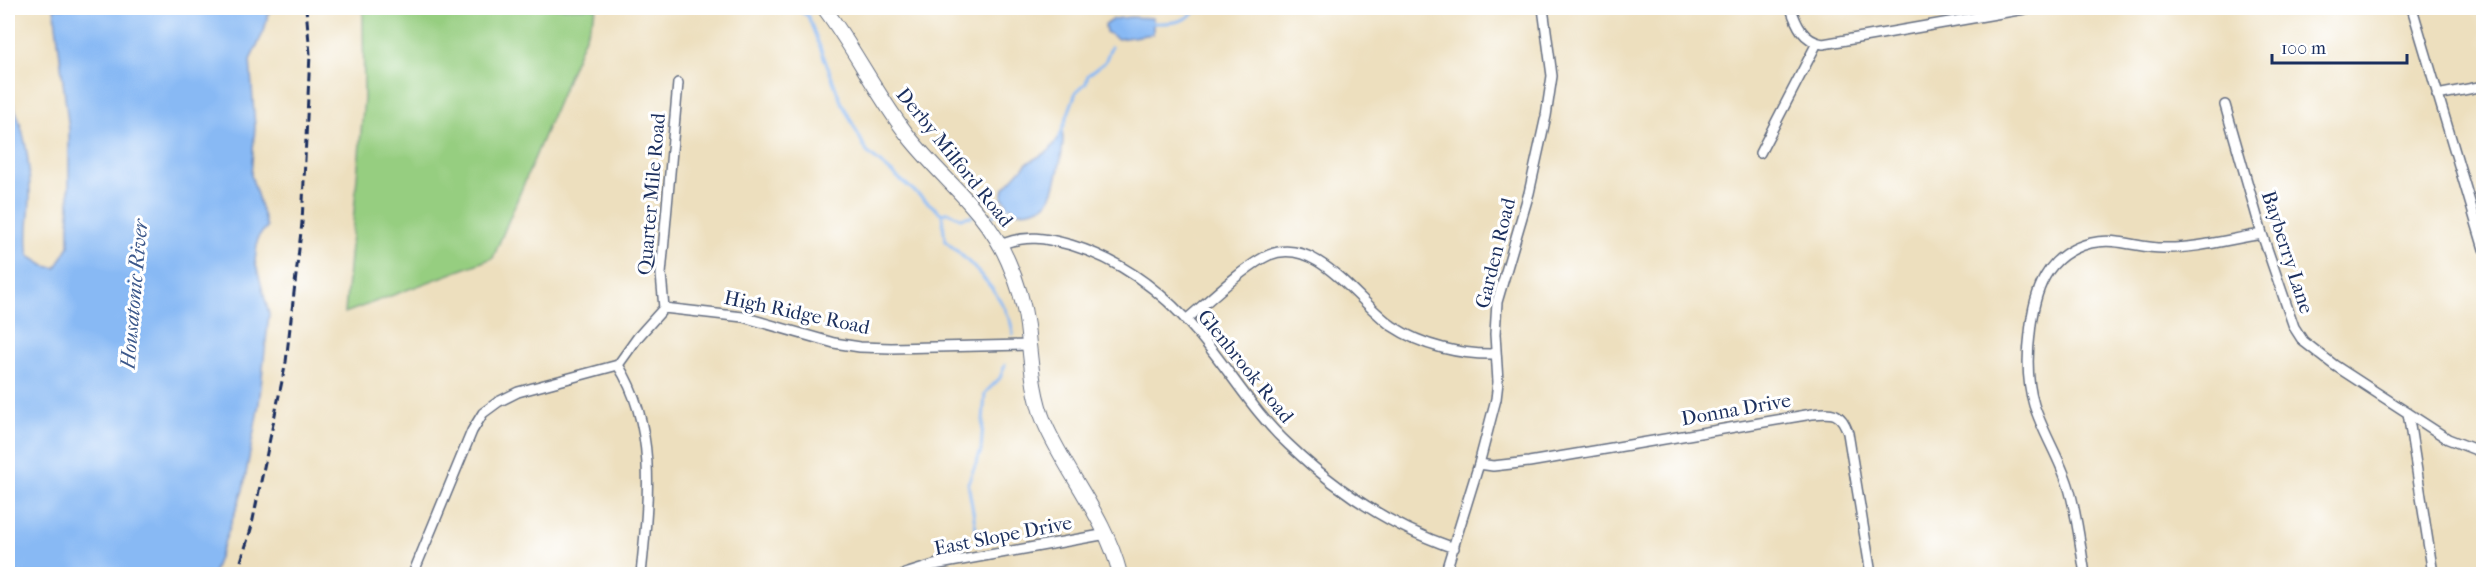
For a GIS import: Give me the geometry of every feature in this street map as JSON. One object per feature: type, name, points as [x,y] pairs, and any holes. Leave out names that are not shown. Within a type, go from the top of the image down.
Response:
[{"type":"main road","name":"Derby Milford Road","points":[[824,8],[900,125],[925,156],[978,212],[1001,245],[1023,303],[1036,392],[1044,421],[1052,440],[1107,534],[1120,574]]},
{"type":"street","name":"Garden Road","points":[[1445,574],[1479,465],[1496,399],[1498,382],[1496,320],[1500,288],[1529,193],[1550,92],[1551,57],[1543,8]]},
{"type":"street","points":[[1791,8],[1798,28],[1806,37],[1817,43],[1828,44],[2030,8]]},
{"type":"street","points":[[2412,8],[2484,249]]},
{"type":"street","points":[[1760,153],[1817,43]]},
{"type":"street","name":"Quarter Mile Road","points":[[664,308],[661,274],[678,83]]},
{"type":"street","points":[[2437,95],[2484,86]]},
{"type":"street","name":"Bayberry Lane","points":[[2225,105],[2262,234],[2300,339],[2311,349],[2448,439],[2484,453]]},
{"type":"street","points":[[2085,574],[2071,496],[2054,447],[2038,416],[2030,384],[2028,347],[2034,299],[2040,283],[2058,258],[2073,249],[2093,242],[2113,240],[2155,248],[2173,248],[2262,234]]},
{"type":"street","name":"Glenbrook Road","points":[[1001,245],[1020,238],[1036,237],[1088,251],[1145,282],[1186,320],[1256,410],[1310,465],[1371,509],[1413,532],[1454,548]]},
{"type":"street","points":[[1186,320],[1258,261],[1278,252],[1303,253],[1330,269],[1394,327],[1449,350],[1497,354]]},
{"type":"street","points":[[413,574],[472,431],[483,413],[518,392],[618,365],[638,337],[664,308]]},
{"type":"street","name":"High Ridge Road","points":[[664,308],[743,316],[834,343],[860,347],[1029,345]]},
{"type":"street","points":[[618,365],[626,377],[640,414],[646,445],[647,505],[641,574]]},
{"type":"street","points":[[2408,413],[2433,574]]},
{"type":"street","name":"Donna Drive","points":[[1479,465],[1493,466],[1529,462],[1812,414],[1834,414],[1841,418],[1848,433],[1871,574]]},
{"type":"street","name":"East Slope Drive","points":[[905,574],[934,565],[1107,534]]},
{"type":"green space","points":[[363,8],[597,8],[493,258],[345,313],[364,98]]},
{"type":"water","name":"Housatonic River","points":[[54,8],[276,8],[268,14],[264,31],[250,60],[255,127],[251,175],[267,227],[258,237],[255,261],[269,314],[259,404],[243,490],[213,574],[8,574],[8,91],[22,130],[29,168],[29,256],[45,266],[56,268],[69,246],[69,130]]},
{"type":"water","points":[[1153,18],[1153,34],[1118,39],[1106,32],[1105,25],[1114,19]]},
{"type":"water","points":[[1062,133],[1059,168],[1050,198],[1044,206],[1015,212],[1002,197],[1004,188],[1027,163],[1049,151]]},
{"type":"waterway","points":[[795,8],[808,16],[840,99],[867,152],[942,214],[948,212],[960,218],[972,216]]},
{"type":"waterway","points":[[1151,23],[1182,20],[1198,8]]},
{"type":"waterway","points":[[1059,139],[1076,92],[1086,83],[1088,75],[1105,62],[1111,47]]},
{"type":"waterway","points":[[992,216],[1011,203]]},
{"type":"waterway","points":[[942,214],[945,241],[966,259],[997,295],[1005,308],[1013,334]]},
{"type":"waterway","points":[[979,546],[968,483],[981,451],[985,393],[1000,378],[1005,365]]},
{"type":"railway","points":[[237,574],[251,529],[286,362],[302,223],[310,54],[306,8]]}]
